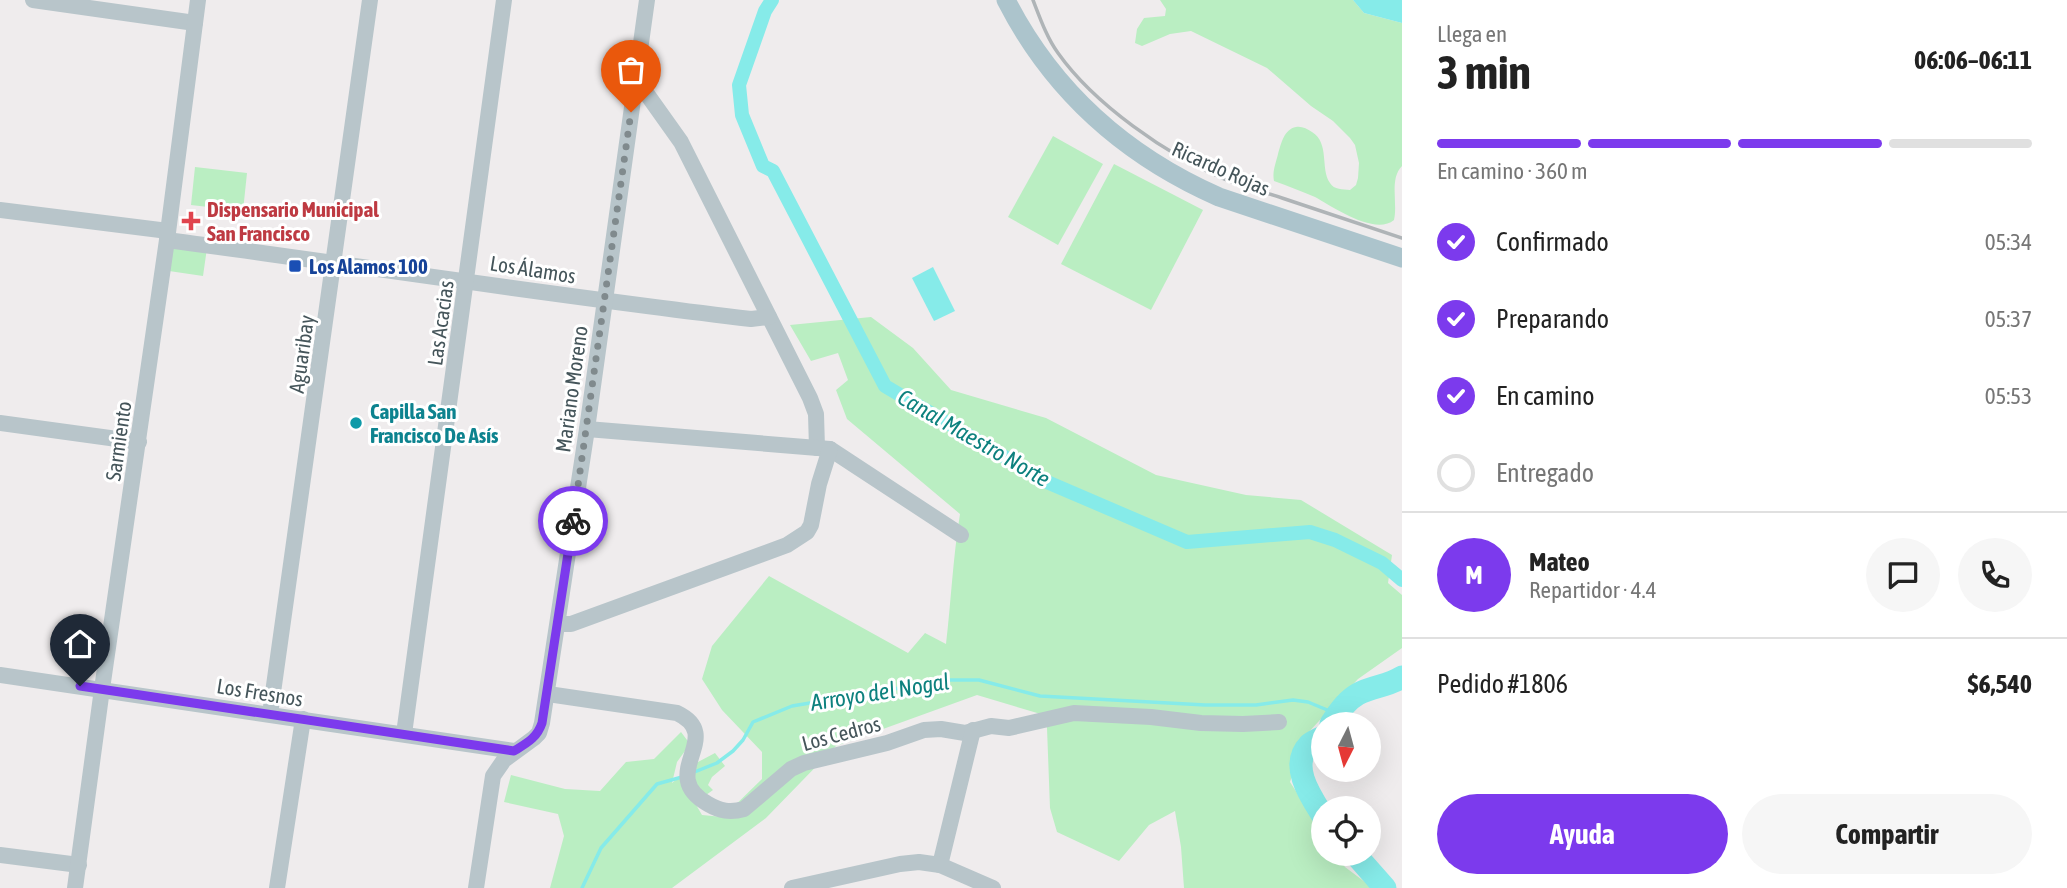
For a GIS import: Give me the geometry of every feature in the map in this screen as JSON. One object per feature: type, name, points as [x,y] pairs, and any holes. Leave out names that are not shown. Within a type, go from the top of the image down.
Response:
[{"type":"main road","name":"Ricardo Rojas","points":[[1006,0],[1041,58],[1060,80],[1107,130],[1152,162],[1219,197],[1402,258]]},
{"type":"street","points":[[33,0],[195,23]]},
{"type":"street","name":"Sarmiento","points":[[75,888],[168,236],[198,0]]},
{"type":"street","name":"Aguaribay","points":[[270,714],[370,0]]},
{"type":"street","name":"Las Acacias","points":[[404,734],[504,0]]},
{"type":"street","name":"Mariano Moreno","points":[[475,888],[493,776],[503,760],[539,733],[548,694],[647,0]]},
{"type":"street","points":[[558,624],[583,620],[788,545],[801,538],[811,525],[819,484],[823,448],[816,414],[681,142],[644,90],[635,85]]},
{"type":"street","name":"Los Álamos","points":[[0,210],[605,302],[751,319],[769,317]]},
{"type":"street","points":[[0,423],[139,442]]},
{"type":"street","points":[[587,429],[823,448],[961,535]]},
{"type":"street","name":"Los Fresnos","points":[[0,675],[514,751]]},
{"type":"street","name":"Los Cedros","points":[[548,694],[677,713],[685,717],[696,733],[687,775],[691,790],[719,810],[734,812],[744,809],[791,769],[804,763],[887,743],[924,730],[941,729],[965,733],[991,726],[1009,727],[1074,713],[1201,723],[1279,722]]},
{"type":"street","points":[[278,888],[303,719]]},
{"type":"street","points":[[940,865],[974,730]]},
{"type":"street","points":[[0,855],[79,865]]},
{"type":"street","points":[[792,888],[919,862],[940,865],[993,888]]},
{"type":"green space","points":[[1160,0],[1353,0],[1364,13],[1402,23],[1402,166],[1395,184],[1394,220],[1376,225],[1365,222],[1315,197],[1274,181],[1280,146],[1292,128],[1304,128],[1318,137],[1323,149],[1327,177],[1334,187],[1339,189],[1350,190],[1356,185],[1359,163],[1355,145],[1333,121],[1267,68],[1191,31],[1170,34],[1142,46],[1135,43],[1137,29],[1144,18],[1165,16],[1166,9]]},
{"type":"green space","points":[[1053,136],[1103,164],[1058,245],[1008,217]]},
{"type":"green space","points":[[1114,164],[1203,210],[1151,310],[1061,264]]},
{"type":"green space","points":[[195,167],[247,173],[243,211],[191,205]]},
{"type":"green space","points":[[172,244],[207,248],[203,276],[169,271]]},
{"type":"green space","points":[[871,317],[913,348],[951,390],[1046,418],[1156,475],[1246,495],[1301,500],[1392,555],[1388,583],[1402,595],[1402,648],[1358,679],[1327,712],[1311,712],[1311,730],[1306,735],[1290,782],[1311,814],[1311,866],[1344,866],[1373,888],[1184,888],[1175,811],[1149,825],[1119,861],[1057,832],[1050,808],[1047,728],[1044,715],[977,695],[836,746],[766,818],[672,888],[550,888],[564,836],[558,814],[504,802],[511,775],[565,789],[600,791],[626,762],[654,759],[681,732],[690,744],[677,762],[672,783],[698,762],[715,753],[725,766],[712,777],[708,785],[713,790],[695,803],[702,815],[723,817],[762,779],[762,752],[722,710],[702,679],[712,646],[769,576],[908,653],[925,633],[946,644],[960,514],[847,419],[836,390],[848,380],[838,353],[811,361],[790,325]]},
{"type":"water","points":[[1353,0],[1402,0],[1402,23],[1364,13]]},
{"type":"water","points":[[933,267],[955,311],[934,321],[912,278]]},
{"type":"waterway","name":"Canal Maestro Norte","points":[[772,0],[765,11],[739,85],[742,115],[763,166],[773,171],[885,386],[1047,482],[1187,542],[1310,532],[1335,540],[1382,563],[1402,580]]},
{"type":"waterway","points":[[1340,712],[1363,691],[1402,677]]},
{"type":"waterway","name":"Arroyo del Nogal","points":[[692,773],[717,763],[733,751],[753,722],[792,706],[947,680],[979,680],[1040,696],[1205,705],[1256,705],[1293,700],[1308,702],[1332,712]]},
{"type":"waterway","points":[[1311,744],[1303,753],[1301,772],[1311,796]]},
{"type":"waterway","name":"Arroyo del Nogal","points":[[582,888],[601,848],[657,784],[682,777]]},
{"type":"waterway","points":[[1366,866],[1385,888]]},
{"type":"railway","points":[[1033,0],[1050,41],[1073,72],[1111,109],[1156,142],[1202,169],[1231,182],[1402,238]]},
{"type":"way so far","points":[[573,521],[631,112]]},
{"type":"place","name":"Dispensario Municipal San Francisco","points":[[191,221]]},
{"type":"place","name":"Los Alamos 100","points":[[295,266]]},
{"type":"place","name":"Capilla San Francisco De Asís","points":[[356,423]]},
{"type":"route","points":[[80,686],[514,751],[539,733],[542,723],[573,521]]}]
